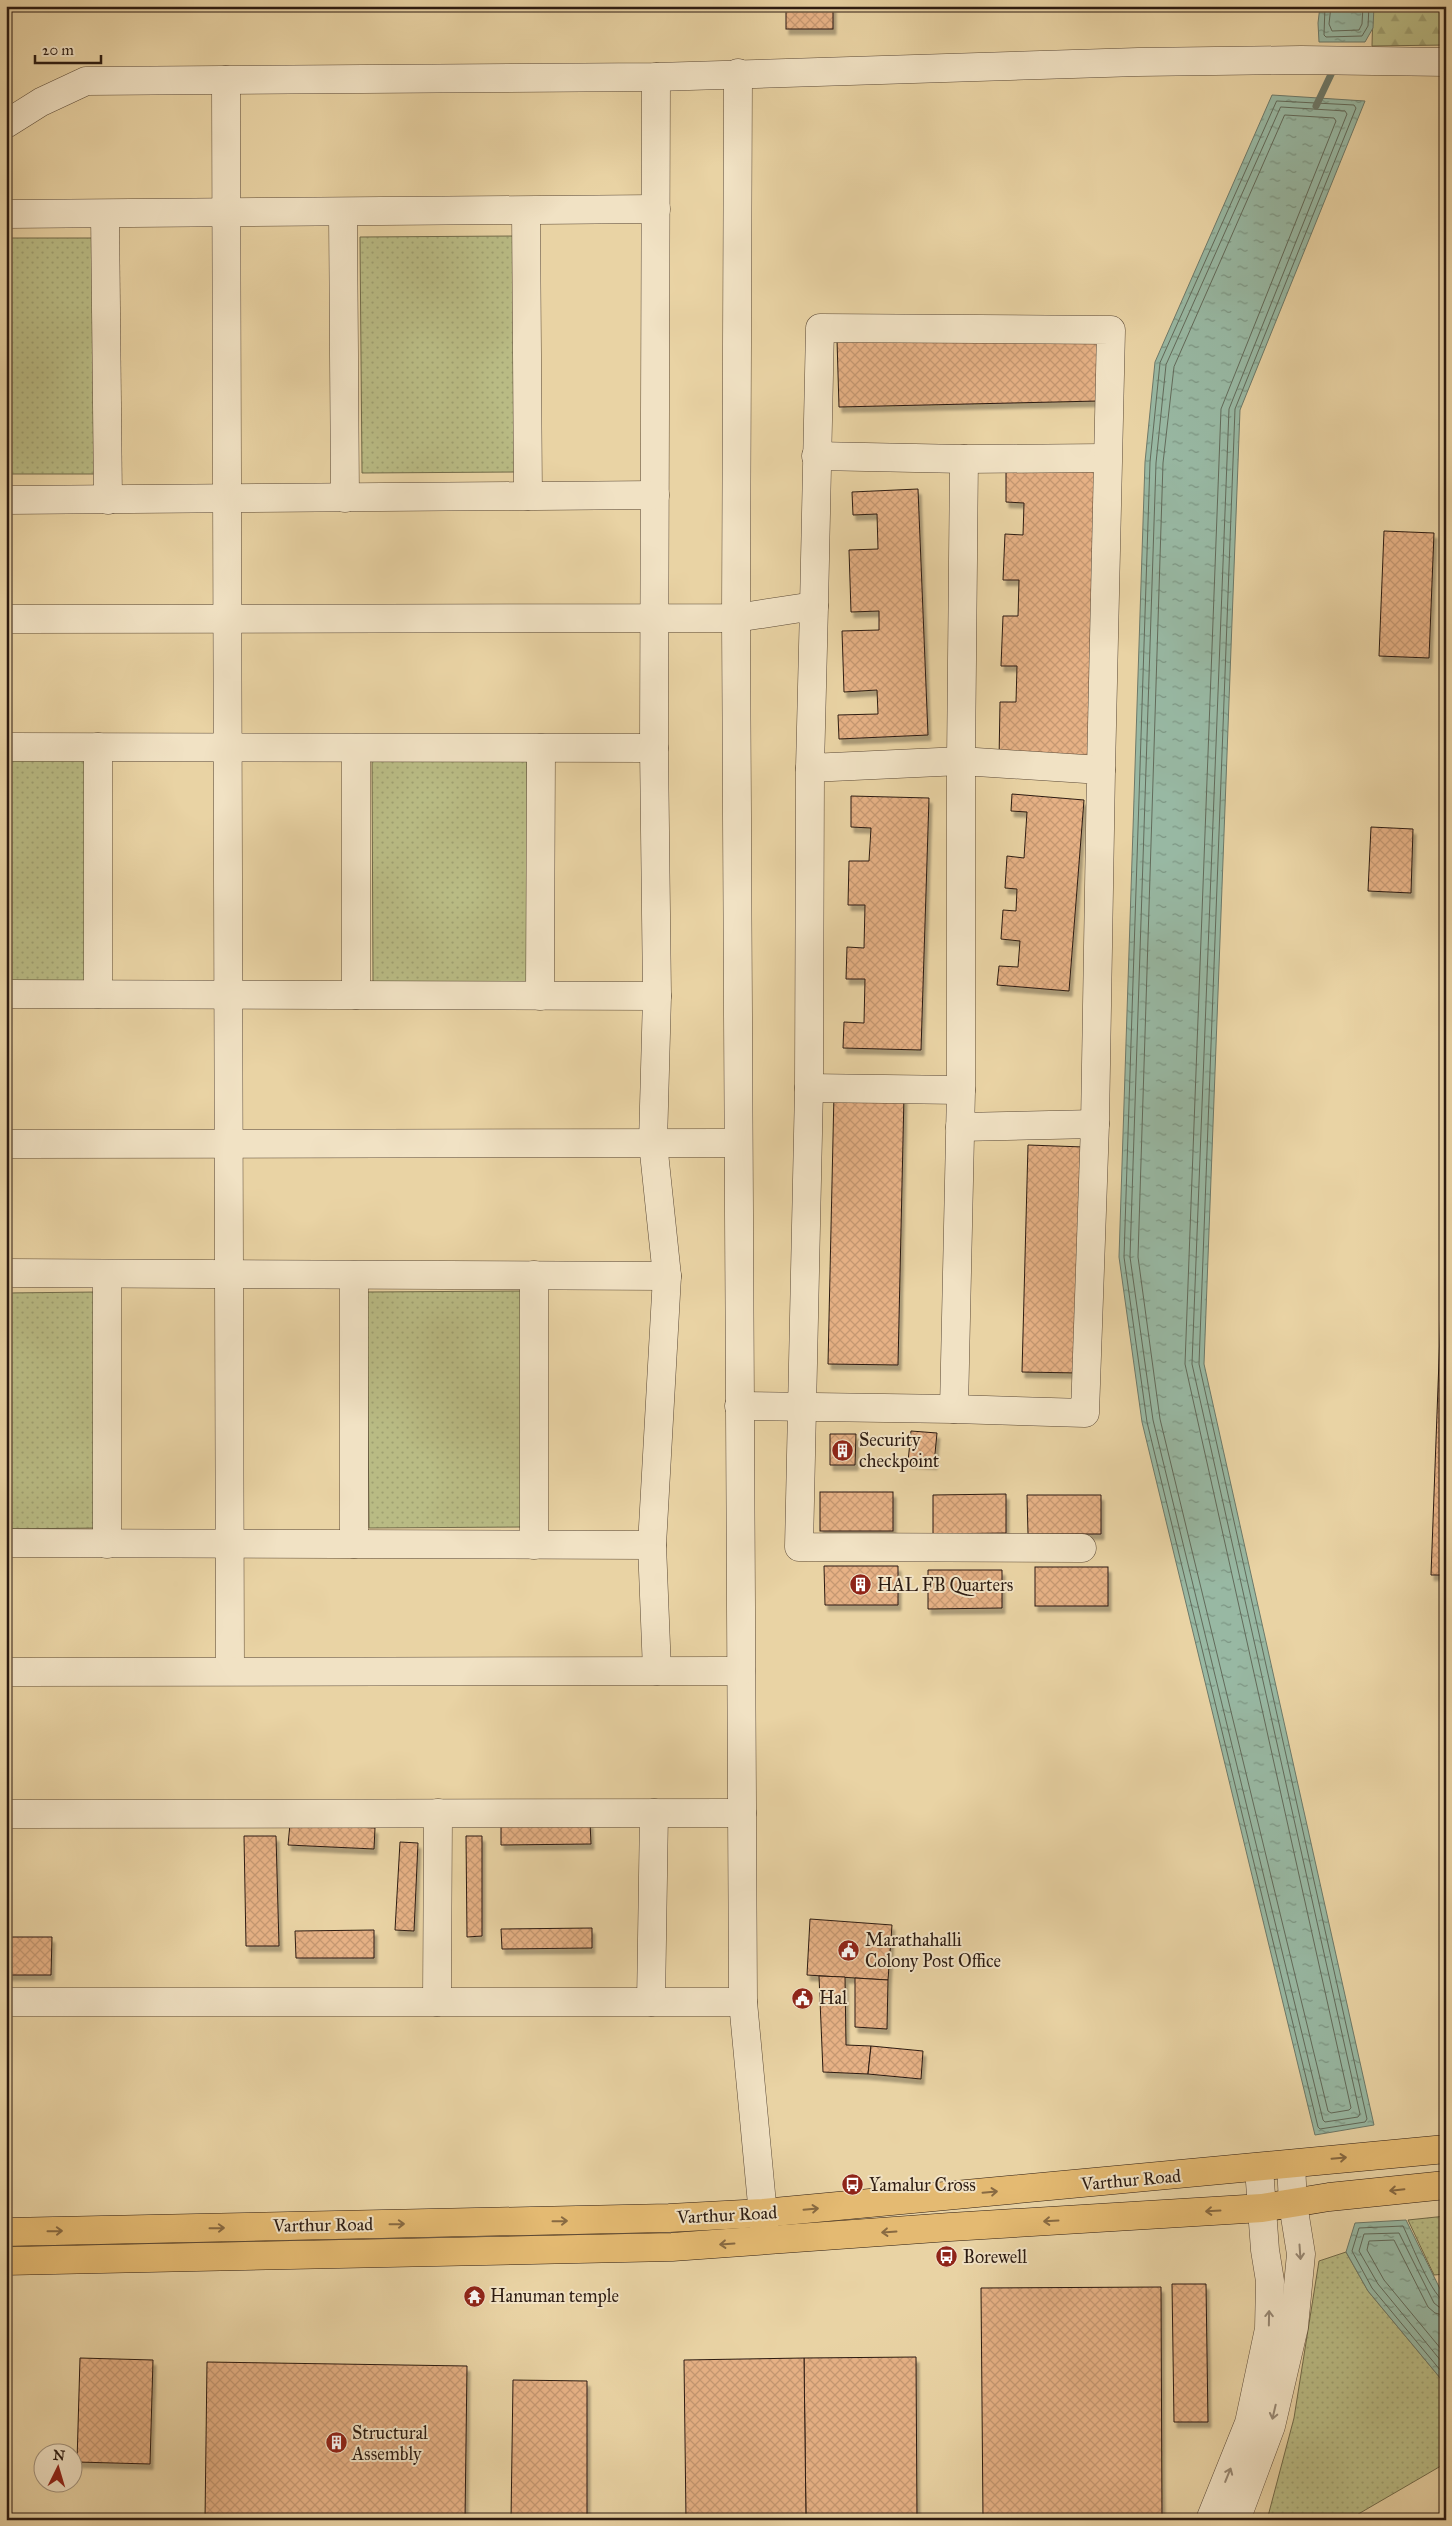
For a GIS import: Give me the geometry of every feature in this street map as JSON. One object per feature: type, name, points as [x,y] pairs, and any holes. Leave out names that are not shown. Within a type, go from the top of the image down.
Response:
[{"type":"main road","name":"Varthur Road","points":[[6,2232],[659,2218],[763,2214],[1446,2149]]},
{"type":"main road","name":"Varthur Road","points":[[6,2261],[672,2248],[950,2227],[1262,2208],[1329,2197],[1446,2185]]},
{"type":"street","points":[[6,124],[40,102],[86,80],[656,77],[738,73],[1301,60],[1446,62]]},
{"type":"street","points":[[738,73],[736,618],[743,2002],[765,2241]]},
{"type":"street","points":[[656,77],[654,748],[657,996],[653,1143],[667,1276],[652,1545],[657,1671]]},
{"type":"street","points":[[226,80],[230,1671]]},
{"type":"street","points":[[6,214],[656,209]]},
{"type":"street","points":[[526,211],[528,496]]},
{"type":"street","points":[[343,212],[345,498]]},
{"type":"street","points":[[105,214],[108,500]]},
{"type":"street","points":[[739,1406],[801,1407],[954,1408],[1085,1413],[1095,1124],[1106,458],[1111,330],[820,328],[816,456],[810,768],[809,1088],[801,1407],[799,1547],[1082,1548]]},
{"type":"street","points":[[816,456],[964,459],[1106,458]]},
{"type":"street","points":[[954,1408],[961,1090],[961,762],[964,459]]},
{"type":"street","points":[[6,500],[655,495]]},
{"type":"street","points":[[6,619],[736,618],[814,606]]},
{"type":"street","points":[[6,746],[654,748]]},
{"type":"street","points":[[98,747],[98,994]]},
{"type":"street","points":[[356,748],[356,995]]},
{"type":"street","points":[[540,996],[541,748]]},
{"type":"street","points":[[810,768],[961,762],[1101,770]]},
{"type":"street","points":[[6,994],[657,996]]},
{"type":"street","points":[[809,1088],[961,1090]]},
{"type":"street","points":[[960,1127],[1095,1124]]},
{"type":"street","points":[[6,1144],[738,1143]]},
{"type":"street","points":[[6,1273],[667,1276]]},
{"type":"street","points":[[107,1274],[107,1544]]},
{"type":"street","points":[[354,1274],[354,1544]]},
{"type":"street","points":[[534,1275],[534,1545]]},
{"type":"street","points":[[6,1543],[652,1545]]},
{"type":"street","points":[[6,1672],[741,1671]]},
{"type":"street","points":[[437,2002],[438,1813]]},
{"type":"street","points":[[651,2002],[654,1813]]},
{"type":"street","points":[[6,1814],[742,1813]]},
{"type":"street","points":[[6,2002],[743,2002]]},
{"type":"street","points":[[1236,2520],[1271,2426],[1294,2327],[1301,2254],[1293,2204],[1291,2164]]},
{"type":"street","points":[[1210,2520],[1249,2423],[1269,2328],[1270,2281],[1259,2168]]},
{"type":"green space","points":[[1373,6],[1446,6],[1446,45],[1372,46]]},
{"type":"green space","points":[[515,236],[517,472],[362,473],[360,237]]},
{"type":"green space","points":[[6,238],[97,238],[98,474],[6,474]]},
{"type":"green space","points":[[372,751],[527,751],[529,986],[373,987]]},
{"type":"green space","points":[[6,756],[92,756],[94,992],[6,992]]},
{"type":"green space","points":[[522,1291],[524,1527],[369,1528],[367,1292]]},
{"type":"green space","points":[[96,1292],[98,1528],[6,1529],[6,1293]]},
{"type":"green space","points":[[1446,2216],[1446,2274],[1434,2275],[1408,2220]]},
{"type":"green space","points":[[1346,2252],[1368,2291],[1446,2385],[1446,2463],[1348,2520],[1267,2520],[1294,2418],[1319,2261]]},
{"type":"water","points":[[1320,6],[1374,6],[1373,28],[1365,42],[1319,42],[1318,23]]},
{"type":"water","points":[[1272,95],[1365,101],[1240,410],[1204,1364],[1374,2125],[1315,2135],[1142,1422],[1119,1257],[1145,462],[1155,362]]},
{"type":"water","points":[[1406,2220],[1446,2301],[1446,2385],[1368,2291],[1346,2252],[1355,2223]]},
{"type":"building","points":[[786,6],[833,6],[833,29],[786,29]]},
{"type":"building","points":[[1097,335],[1098,401],[839,407],[837,340]]},
{"type":"building","points":[[1006,468],[1104,470],[1096,764],[999,761],[1000,702],[1016,702],[1017,666],[1001,666],[1003,616],[1018,616],[1019,580],[1003,580],[1005,534],[1023,535],[1024,503],[1006,502]]},
{"type":"building","points":[[918,489],[928,735],[839,739],[838,715],[878,714],[877,690],[844,692],[842,631],[879,630],[879,611],[851,612],[849,550],[878,549],[877,514],[853,515],[852,492]]},
{"type":"building","points":[[1384,531],[1434,533],[1429,658],[1379,656]]},
{"type":"building","points":[[1012,794],[1084,800],[1069,991],[997,985],[999,966],[1018,967],[1020,941],[1001,939],[1003,910],[1016,911],[1017,889],[1005,888],[1007,856],[1024,858],[1027,812],[1011,811]]},
{"type":"building","points":[[851,796],[929,798],[921,1050],[843,1048],[844,1022],[864,1023],[865,979],[846,979],[847,947],[864,948],[865,905],[848,905],[849,861],[869,861],[871,828],[851,827]]},
{"type":"building","points":[[1371,827],[1413,829],[1411,893],[1368,891]]},
{"type":"building","points":[[834,1093],[904,1095],[898,1365],[828,1364]]},
{"type":"building","points":[[1028,1145],[1084,1147],[1079,1373],[1022,1372]]},
{"type":"building","points":[[1446,1172],[1446,1575],[1431,1575]]},
{"type":"building","points":[[911,1431],[937,1433],[934,1464],[908,1462]]},
{"type":"building","name":"Security checkpoint","points":[[830,1434],[856,1434],[855,1465],[830,1465]]},
{"type":"building","name":"HAL FB Quarters","points":[[820,1492],[893,1492],[893,1531],[820,1531]]},
{"type":"building","name":"HAL FB Quarters","points":[[1006,1494],[1006,1533],[933,1534],[933,1495]]},
{"type":"building","name":"HAL FB Quarters","points":[[1027,1495],[1101,1495],[1101,1534],[1028,1534]]},
{"type":"building","name":"HAL FB Quarters","points":[[824,1566],[898,1566],[898,1605],[825,1605]]},
{"type":"building","name":"HAL FB Quarters","points":[[1035,1567],[1108,1567],[1108,1606],[1035,1606]]},
{"type":"building","name":"HAL FB Quarters","points":[[928,1570],[1002,1570],[1002,1608],[928,1609]]},
{"type":"building","points":[[590,1822],[591,1844],[501,1845],[501,1824]]},
{"type":"building","points":[[290,1824],[375,1828],[374,1849],[288,1845]]},
{"type":"building","points":[[244,1836],[276,1836],[279,1946],[246,1946]]},
{"type":"building","points":[[466,1836],[482,1836],[482,1936],[467,1937]]},
{"type":"building","points":[[400,1842],[418,1843],[414,1931],[395,1930]]},
{"type":"building","name":"Marathahalli Colony Post Office","points":[[810,1919],[892,1925],[888,1980],[807,1975]]},
{"type":"building","points":[[592,1928],[592,1948],[502,1949],[501,1929]]},
{"type":"building","points":[[374,1930],[374,1958],[296,1958],[295,1931]]},
{"type":"building","points":[[6,1937],[52,1937],[51,1975],[6,1975]]},
{"type":"building","points":[[819,1976],[845,1977],[846,2045],[871,2046],[868,2074],[823,2072]]},
{"type":"building","points":[[855,1978],[888,1980],[887,2029],[855,2027]]},
{"type":"building","points":[[871,2046],[923,2051],[921,2079],[868,2074]]},
{"type":"building","points":[[1172,2284],[1206,2284],[1208,2422],[1174,2422]]},
{"type":"building","points":[[1161,2287],[1162,2520],[983,2520],[981,2288]]},
{"type":"building","points":[[916,2357],[917,2520],[806,2520],[804,2358]]},
{"type":"building","points":[[80,2358],[153,2360],[150,2464],[82,2462],[82,2444],[78,2444]]},
{"type":"building","points":[[804,2358],[806,2520],[686,2520],[684,2360]]},
{"type":"building","name":"Structural Assembly","points":[[207,2362],[467,2366],[465,2520],[205,2520]]},
{"type":"building","points":[[513,2380],[587,2381],[587,2520],[511,2520]]},
{"type":"waterway","points":[[1316,106],[1335,66]]},
{"type":"place","name":"Security checkpoint","points":[[843,1450]]},
{"type":"place","name":"HAL FB Quarters","points":[[861,1585]]},
{"type":"place","name":"Marathahalli Colony Post Office","points":[[849,1950]]},
{"type":"place","name":"Hal","points":[[803,1998]]},
{"type":"place","name":"Yamalur Cross","points":[[853,2185]]},
{"type":"place","name":"Borewell","points":[[947,2257]]},
{"type":"place","name":"Hanuman temple","points":[[474,2296]]},
{"type":"place","name":"Structural Assembly","points":[[336,2443]]}]
